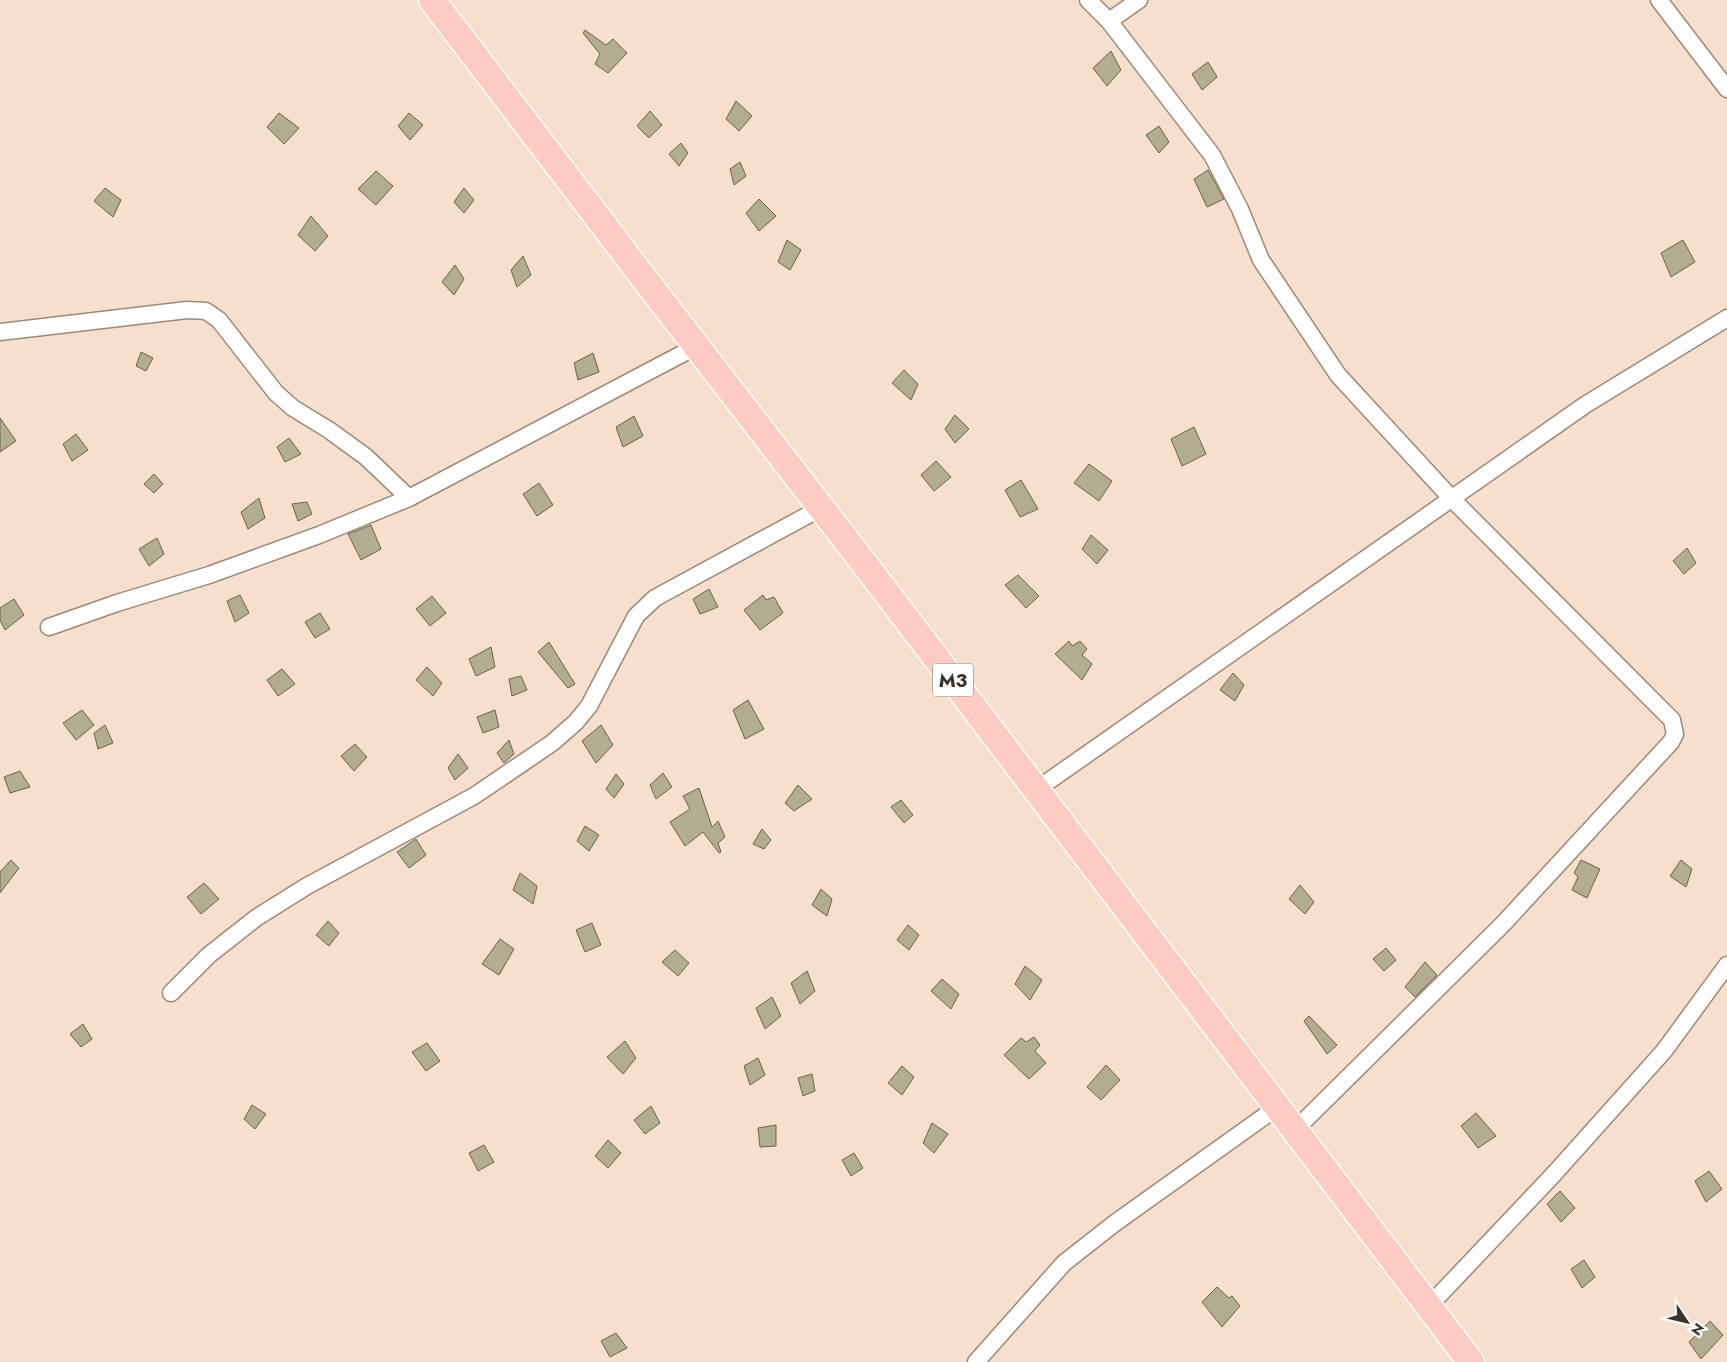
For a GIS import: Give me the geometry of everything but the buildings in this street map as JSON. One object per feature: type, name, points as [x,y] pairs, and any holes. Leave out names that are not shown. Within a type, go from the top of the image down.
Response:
[{"type":"main road","name":"M3","points":[[432,0],[1471,1362]]},
{"type":"street","points":[[1088,0],[1109,21],[1212,155],[1240,209],[1261,260],[1338,375],[1452,499],[1672,720],[1675,734],[1671,742],[1503,924],[1295,1130]]},
{"type":"street","points":[[1109,21],[1139,0]]},
{"type":"street","points":[[1658,0],[1727,89]]},
{"type":"street","points":[[0,332],[187,310],[206,311],[219,320],[276,393],[294,408],[329,430],[366,457],[409,498]]},
{"type":"street","points":[[1036,790],[1585,405],[1727,318]]},
{"type":"street","points":[[49,627],[117,602],[209,576],[319,535],[409,498],[697,346]]},
{"type":"street","points":[[171,993],[209,955],[256,918],[307,886],[474,796],[552,743],[576,722],[590,706],[636,616],[656,598],[821,508]]},
{"type":"street","points":[[1428,1307],[1553,1175],[1664,1051],[1727,965]]},
{"type":"street","points":[[976,1362],[1064,1264],[1115,1223],[1276,1108]]}]
